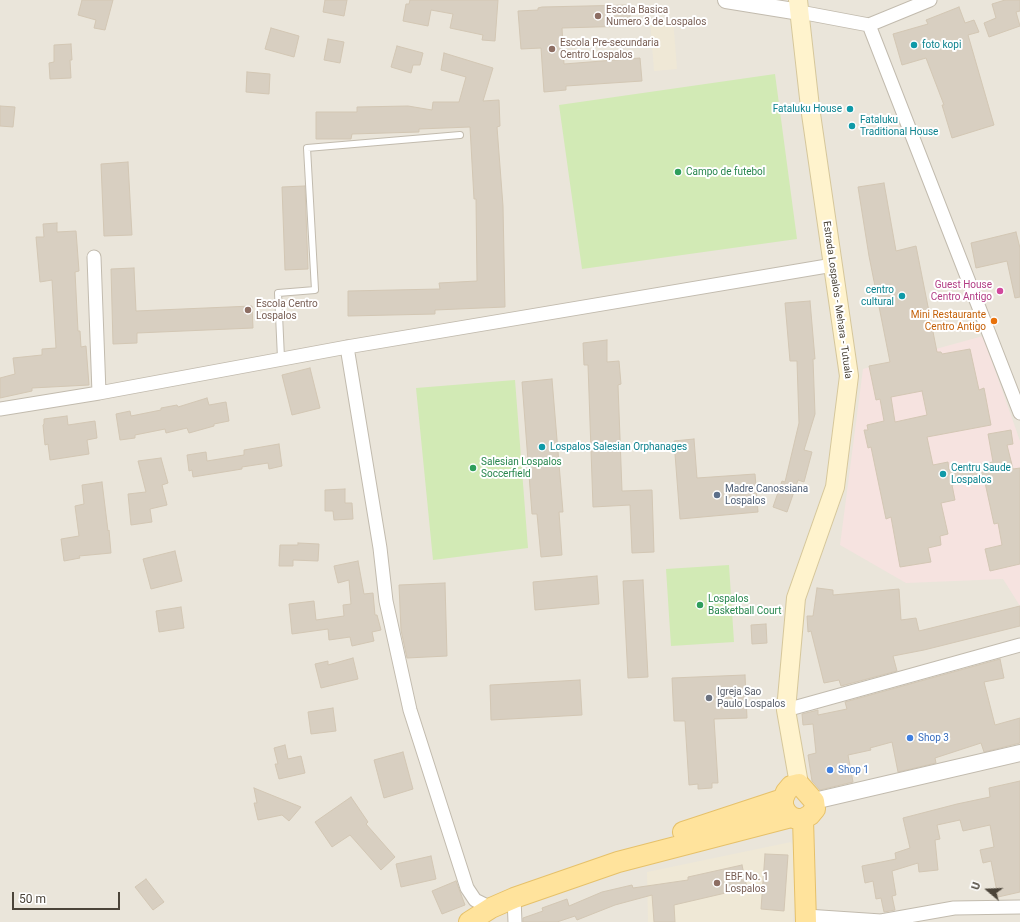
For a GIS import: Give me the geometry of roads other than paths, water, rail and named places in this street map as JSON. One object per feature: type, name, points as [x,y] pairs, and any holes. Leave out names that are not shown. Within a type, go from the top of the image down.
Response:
[{"type":"main road","name":"Estrada Lospalos - Mehara - Tutuala","points":[[799,6],[810,107],[849,376],[835,487],[796,598],[786,710],[799,784]]},
{"type":"main road","points":[[799,784],[791,786],[786,792],[801,809],[806,919]]},
{"type":"main road","points":[[469,922],[491,908],[514,898],[618,862],[801,809]]},
{"type":"street","points":[[726,0],[799,6],[869,25],[930,0]]},
{"type":"street","points":[[869,25],[1020,413]]},
{"type":"street","points":[[94,257],[99,392]]},
{"type":"street","points":[[0,409],[281,358],[832,264]]},
{"type":"street","points":[[347,347],[380,548],[386,601],[410,710],[467,888],[475,900],[491,908]]},
{"type":"street","points":[[786,710],[1020,645]]},
{"type":"street","points":[[801,809],[1020,753]]},
{"type":"street","points":[[801,809],[1020,761]]},
{"type":"street","points":[[514,898],[515,922]]},
{"type":"street","points":[[806,919],[881,922],[954,908],[1020,907]]},
{"type":"lane","points":[[281,358],[278,293],[315,290],[307,148],[460,135]]},
{"type":"place","name":"Escola Basica Numero 3 de Lospalos","points":[[598,16]]},
{"type":"place","name":"foto kopi","points":[[914,45]]},
{"type":"place","name":"Escola Pre-secundaria Centro Lospalos","points":[[552,49]]},
{"type":"place","name":"Fataluku House","points":[[850,109]]},
{"type":"place","name":"Fataluku Traditional House","points":[[852,126]]},
{"type":"place","name":"Campo de futebol","points":[[678,172]]},
{"type":"place","name":"Guest House Centro Antigo","points":[[1000,291]]},
{"type":"place","name":"centro cultural","points":[[902,296]]},
{"type":"place","name":"Escola Centro Lospalos","points":[[248,310]]},
{"type":"place","name":"Mini Restaurante Centro Antigo","points":[[994,321]]},
{"type":"place","name":"Lospalos Salesian Orphanages","points":[[542,447]]},
{"type":"place","name":"Salesian Lospalos Soccerfield","points":[[473,468]]},
{"type":"place","name":"Centru Saude Lospalos","points":[[943,474]]},
{"type":"place","name":"Madre Canossiana Lospalos","points":[[717,495]]},
{"type":"place","name":"Lospalos Basketball Court","points":[[700,605]]},
{"type":"place","name":"Igreja Sao Paulo Lospalos","points":[[709,698]]},
{"type":"place","name":"Shop 3","points":[[910,738]]},
{"type":"place","name":"Shop 1","points":[[830,770]]},
{"type":"place","name":"EBF No. 1 Lospalos","points":[[717,883]]}]
